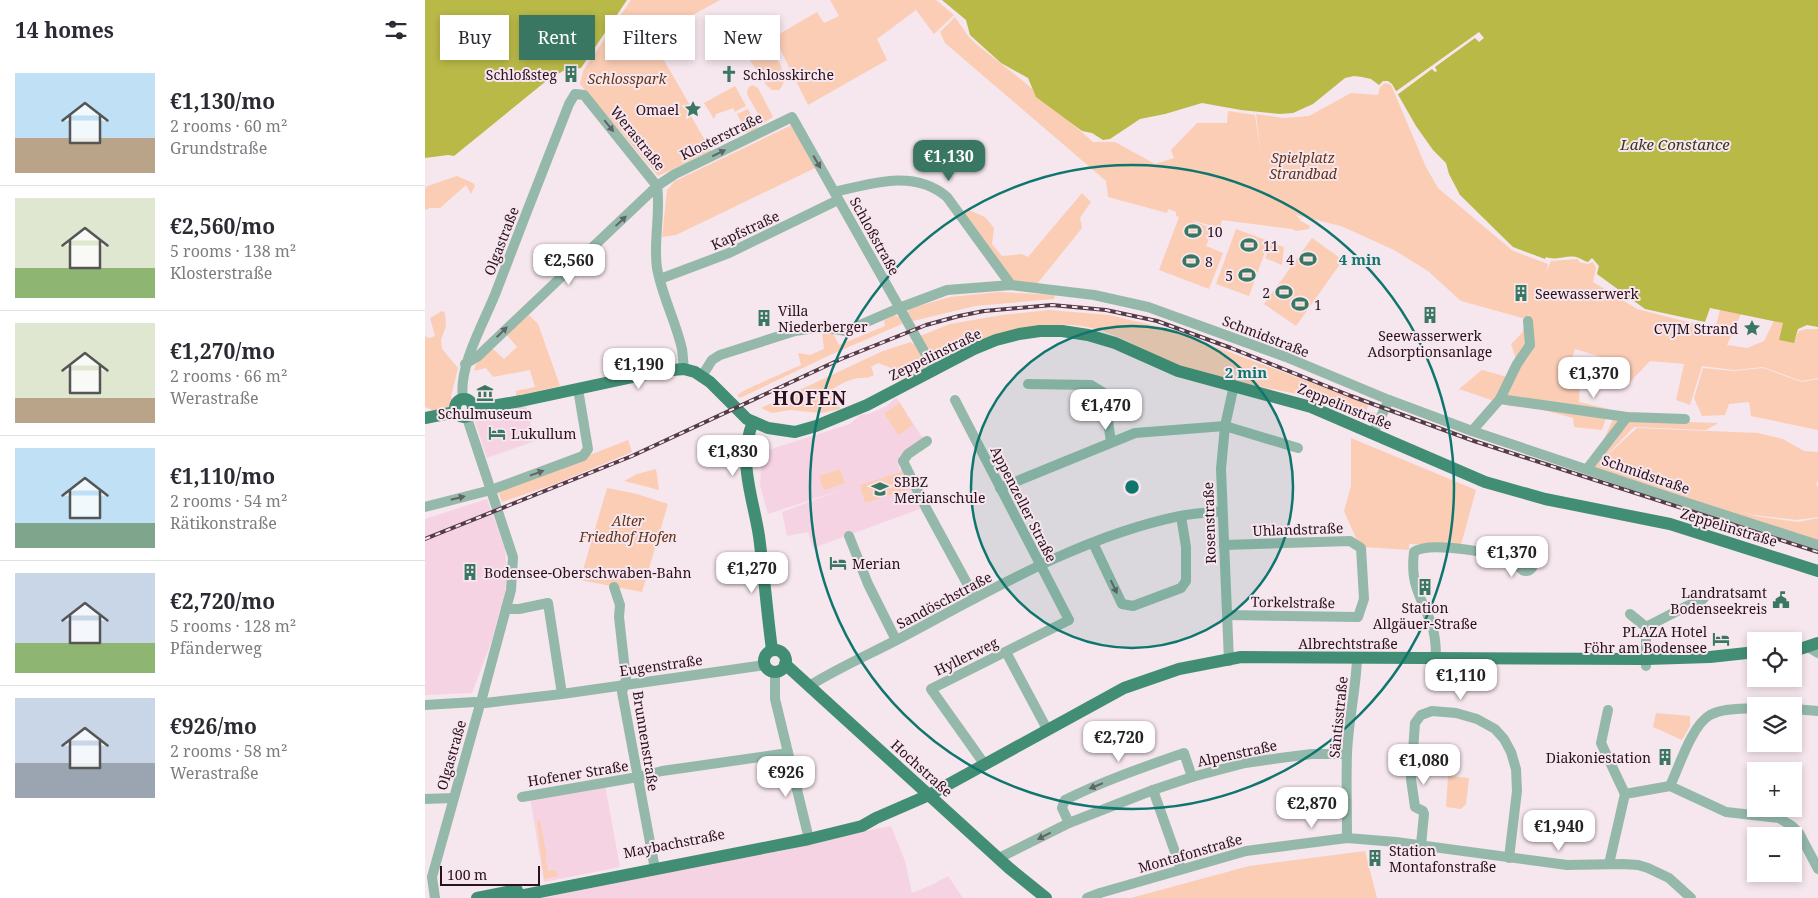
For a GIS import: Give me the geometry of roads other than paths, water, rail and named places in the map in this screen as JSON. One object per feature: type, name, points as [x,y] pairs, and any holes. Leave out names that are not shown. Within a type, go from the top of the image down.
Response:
[{"type":"main road","name":"Zeppelinstraße","points":[[750,420],[776,430],[795,432],[804,430],[867,405],[934,369],[996,340],[1040,331],[1062,331],[1089,335],[1115,343],[1178,371],[1311,407],[1485,482],[1545,499],[1670,524],[1818,571]]},
{"type":"main road","points":[[425,418],[465,413],[578,391],[667,370],[684,369],[702,376],[750,420],[746,472],[759,535],[772,650],[765,656],[775,667]]},
{"type":"main road","points":[[463,399],[471,402],[465,413]]},
{"type":"main road","points":[[1802,641],[1818,636]]},
{"type":"main road","points":[[1802,650],[1815,648]]},
{"type":"main road","name":"Hochstraße","points":[[772,650],[782,653],[785,660],[775,667],[809,686],[1043,897]]},
{"type":"main road","name":"Albrechtstraße","points":[[1647,662],[1747,653]]},
{"type":"main road","name":"Albrechtstraße","points":[[929,795],[1123,688],[1179,669],[1229,661],[1237,663],[1647,662],[1709,664],[1747,659]]},
{"type":"main road","name":"Maybachstraße","points":[[477,898],[557,885],[808,836],[871,817],[877,818],[929,795]]},
{"type":"main road","name":"Maybachstraße","points":[[509,898],[557,885]]},
{"type":"street","name":"Werastraße","points":[[575,94],[584,95],[657,186],[659,195],[656,246],[657,267],[681,349],[684,369]]},
{"type":"street","name":"Olgastraße","points":[[463,399],[462,387],[465,364],[485,320],[569,104],[575,94]]},
{"type":"street","name":"Klosterstraße","points":[[465,364],[477,357],[657,186],[675,174],[792,117]]},
{"type":"street","name":"Schloßstraße","points":[[792,117],[934,369]]},
{"type":"street","name":"Kapfstraße","points":[[660,279],[717,258],[837,196],[887,180],[921,184],[939,190],[947,197],[1011,286]]},
{"type":"street","name":"Schmidstraße","points":[[702,376],[712,360],[720,355],[795,331],[822,328],[846,331],[947,290],[1011,286],[1094,296],[1148,307],[1472,430],[1818,545]]},
{"type":"street","points":[[1472,430],[1500,399],[1517,364],[1530,345],[1528,320]]},
{"type":"street","points":[[1028,384],[1091,385],[1104,393],[1111,442]]},
{"type":"street","name":"Rosenstraße","points":[[1229,661],[1221,469],[1225,426],[1234,386]]},
{"type":"street","points":[[425,507],[491,490],[583,456],[588,449],[578,391]]},
{"type":"street","points":[[1500,399],[1627,417],[1685,419]]},
{"type":"street","name":"Appenzeller Straße","points":[[955,400],[1069,620]]},
{"type":"street","points":[[1373,434],[1389,400]]},
{"type":"street","name":"Olgastraße","points":[[431,892],[432,877],[506,609],[513,572],[513,557],[465,413]]},
{"type":"street","points":[[1587,469],[1627,417]]},
{"type":"street","points":[[1000,488],[1135,433],[1225,426],[1298,448]]},
{"type":"street","points":[[927,441],[908,454],[903,461],[926,508],[975,598]]},
{"type":"street","name":"Sandöschstraße","points":[[809,686],[975,598],[1040,566],[1093,543],[1142,526],[1181,516],[1222,511]]},
{"type":"street","points":[[1093,543],[1122,604],[1133,606],[1181,588],[1186,581],[1186,547],[1181,516]]},
{"type":"street","points":[[849,536],[868,584],[896,640]]},
{"type":"street","name":"Uhlandstraße","points":[[1224,545],[1341,541],[1350,541],[1357,544],[1361,548],[1365,600],[1359,617]]},
{"type":"street","points":[[1436,662],[1433,630],[1415,586],[1413,575],[1414,552],[1419,548],[1452,548],[1519,561]]},
{"type":"street","name":"Brunnenstraße","points":[[614,587],[620,605],[619,617],[625,678],[621,692],[654,866]]},
{"type":"street","points":[[1646,627],[1689,605],[1700,602],[1704,598]]},
{"type":"street","points":[[506,609],[519,609],[548,602],[562,694]]},
{"type":"street","points":[[1630,614],[1646,627],[1647,662]]},
{"type":"street","name":"Torkelstraße","points":[[1227,615],[1359,617]]},
{"type":"street","name":"Hyllerweg","points":[[985,765],[931,689],[1069,620]]},
{"type":"street","points":[[1006,652],[1047,729]]},
{"type":"street","name":"Säntisstraße","points":[[1347,838],[1347,754],[1357,662]]},
{"type":"street","points":[[775,667],[775,699],[808,836]]},
{"type":"street","name":"Eugenstraße","points":[[425,705],[480,703],[775,667]]},
{"type":"street","points":[[1670,786],[1697,727],[1708,716],[1720,711],[1747,709]]},
{"type":"street","points":[[1608,710],[1601,743],[1625,794],[1609,864]]},
{"type":"street","points":[[1802,710],[1818,711]]},
{"type":"street","points":[[1421,845],[1424,814],[1423,810],[1415,807],[1411,779],[1415,723],[1421,715],[1432,711],[1448,712],[1477,719],[1495,729],[1511,752],[1518,779],[1509,858]]},
{"type":"street","name":"Hofener Straße","points":[[521,796],[638,777],[663,771],[788,753]]},
{"type":"street","points":[[1069,823],[1062,808],[1065,800],[1138,769],[1185,754],[1191,777]]},
{"type":"street","name":"Alpenstraße","points":[[999,858],[1069,823],[1191,777],[1253,762],[1312,754],[1347,754]]},
{"type":"street","points":[[1625,794],[1670,786],[1726,812],[1779,818],[1799,833],[1818,869]]},
{"type":"street","points":[[1153,790],[1181,869]]},
{"type":"street","points":[[425,799],[453,798]]},
{"type":"street","name":"Montafonstraße","points":[[1087,898],[1245,851],[1347,838],[1421,845],[1567,865],[1623,864],[1648,868],[1669,878],[1691,898]]},
{"type":"water","points":[[425,0],[627,0],[617,15],[605,15],[605,33],[595,47],[595,15],[519,15],[519,60],[586,60],[581,68],[563,71],[545,82],[454,156],[425,158]]},
{"type":"water","name":"Lake Constance","points":[[942,0],[1818,0],[1818,327],[1807,325],[1798,329],[1794,343],[1779,340],[1783,323],[1710,308],[1705,322],[1645,309],[1597,274],[1599,266],[1592,258],[1588,262],[1577,257],[1546,257],[1545,259],[1513,247],[1460,195],[1449,174],[1446,163],[1433,150],[1416,126],[1392,84],[1388,81],[1383,81],[1379,85],[1371,79],[1362,77],[1345,78],[1313,104],[1293,113],[1280,114],[1241,110],[1202,103],[1140,119],[1110,139],[1103,140],[1092,133],[1082,131],[1036,97],[1028,78],[1001,63],[970,35],[966,20]]},
{"type":"railway","points":[[425,539],[632,456],[841,359],[926,325],[984,311],[1052,305],[1106,310],[1157,321],[1474,441],[1818,552]]},
{"type":"place","name":"Schloßsteg","points":[[571,74]]},
{"type":"place","name":"Schlosskirche","points":[[729,74]]},
{"type":"place","name":"Omael","points":[[693,109]]},
{"type":"place","name":"10","points":[[1193,231]]},
{"type":"place","name":"11","points":[[1249,245]]},
{"type":"place","name":"4","points":[[1308,259]]},
{"type":"place","name":"8","points":[[1191,261]]},
{"type":"place","name":"5","points":[[1247,275]]},
{"type":"place","name":"2","points":[[1284,292]]},
{"type":"place","name":"Seewasserwerk","points":[[1521,293]]},
{"type":"place","name":"1","points":[[1300,304]]},
{"type":"place","name":"Seewasserwerk Adsorptionsanlage","points":[[1430,315]]},
{"type":"place","name":"Villa Niederberger","points":[[764,318]]},
{"type":"place","name":"CVJM Strand","points":[[1752,328]]},
{"type":"place","name":"Schulmuseum","points":[[485,393]]},
{"type":"place","name":"Lukullum","points":[[497,433]]},
{"type":"place","name":"SBBZ Merianschule","points":[[880,489]]},
{"type":"place","name":"Merian","points":[[838,563]]},
{"type":"place","name":"Bodensee-Oberschwaben-Bahn","points":[[470,572]]},
{"type":"place","name":"Station Allgäuer-Straße","points":[[1425,587]]},
{"type":"place","name":"Landratsamt Bodenseekreis","points":[[1781,600]]},
{"type":"place","name":"PLAZA Hotel Föhr am Bodensee","points":[[1721,639]]},
{"type":"place","name":"Diakoniestation","points":[[1665,757]]},
{"type":"place","name":"Station Montafonstraße","points":[[1375,858]]},
{"type":"district","name":"HOFEN","points":[[810,398]]},
{"type":"park label","name":"Schlosspark","points":[[627,78]]},
{"type":"park label","name":"Spielplatz Strandbad","points":[[1303,166]]},
{"type":"park label","name":"Alter Friedhof Hofen","points":[[628,528]]}]
